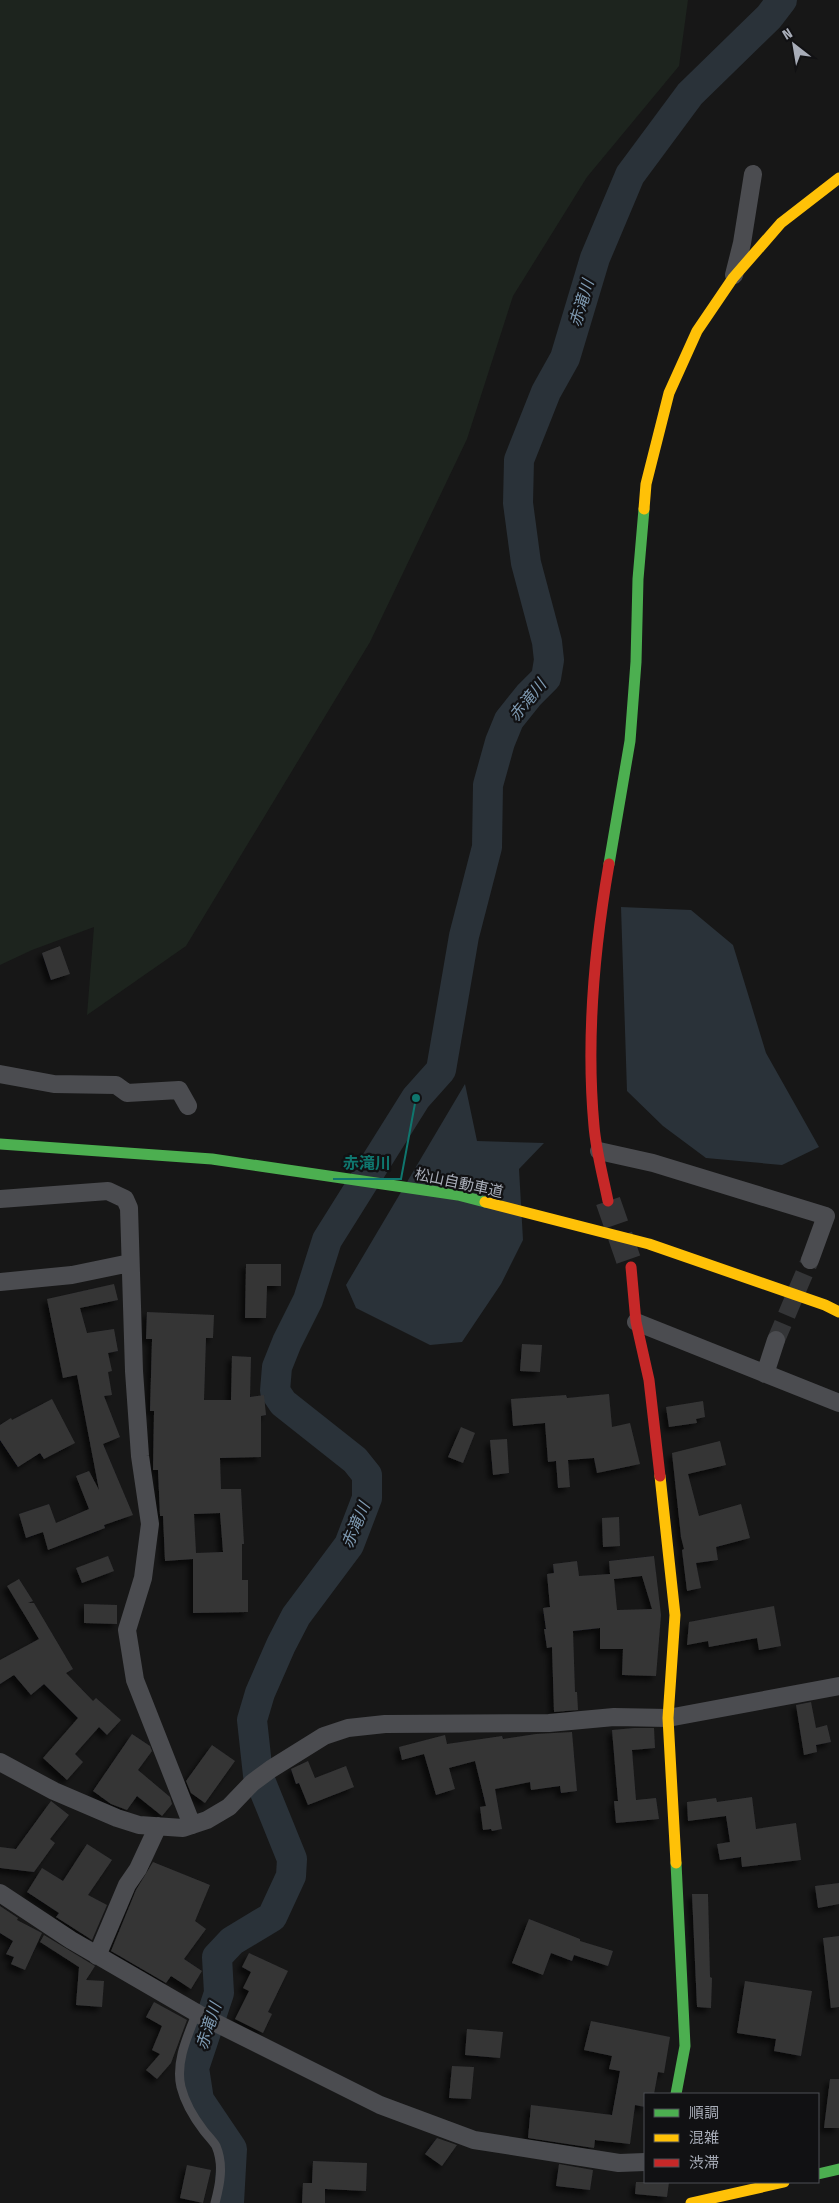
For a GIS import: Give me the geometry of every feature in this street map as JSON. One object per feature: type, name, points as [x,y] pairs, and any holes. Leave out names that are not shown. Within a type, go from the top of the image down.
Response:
[{"type":"main road","points":[[608,1201],[594,1127],[591,1045],[598,925],[630,741],[636,662],[638,579],[646,484],[669,393],[697,330],[733,278],[781,223],[839,178]]},
{"type":"main road","name":"松山自動車道","points":[[0,1144],[234,1162],[458,1195],[649,1244],[825,1305],[839,1312]]},
{"type":"main road","points":[[103,1163],[234,1162]]},
{"type":"main road","points":[[631,1267],[636,1322],[649,1380],[675,1615],[668,1718],[685,2046],[676,2093]]},
{"type":"main road","points":[[819,2174],[839,2169]]},
{"type":"main road","points":[[691,2203],[780,2183]]},
{"type":"street","points":[[733,278],[742,243],[753,174]]},
{"type":"street","points":[[0,1074],[54,1084],[116,1085],[128,1093],[178,1090],[188,1106]]},
{"type":"street","points":[[598,1151],[672,1168],[833,1219],[810,1260]]},
{"type":"street","points":[[0,1198],[108,1190],[125,1199],[129,1208],[140,1456],[150,1524],[142,1578],[127,1630],[135,1680],[192,1824]]},
{"type":"street","points":[[0,1282],[72,1275],[130,1263]]},
{"type":"street","points":[[636,1322],[839,1403]]},
{"type":"street","points":[[765,1374],[776,1340]]},
{"type":"street","points":[[0,1762],[54,1791],[117,1818],[139,1825],[183,1828],[208,1820],[229,1807],[252,1783],[271,1769],[324,1736],[348,1728],[385,1724],[549,1723],[614,1717],[668,1718],[839,1686]]},
{"type":"street","points":[[97,1956],[127,1885],[138,1869],[158,1826]]},
{"type":"street","points":[[0,1893],[97,1956],[200,2014],[380,2105],[474,2140],[619,2163],[644,2162]]},
{"type":"lane","points":[[200,2014],[184,2047],[180,2066],[180,2086],[187,2104],[215,2146],[220,2163],[221,2180],[215,2203]]},
{"type":"shaded area","points":[[0,0],[688,0],[679,66],[587,177],[513,296],[467,439],[370,642],[186,946],[87,1015],[94,927],[32,950],[0,965]]},
{"type":"shaded area","points":[[621,907],[691,910],[733,945],[766,1053],[819,1147],[782,1165],[706,1158],[663,1126],[627,1091]]},
{"type":"shaded area","points":[[465,1084],[477,1141],[544,1143],[519,1169],[523,1240],[501,1284],[462,1342],[430,1345],[356,1308],[346,1285]]},
{"type":"building","points":[[60,946],[70,974],[51,980],[42,953]]},
{"type":"building","points":[[246,1264],[281,1264],[281,1286],[267,1286],[266,1318],[245,1318]]},
{"type":"building","points":[[114,1284],[118,1300],[80,1308],[87,1333],[114,1329],[118,1351],[108,1353],[112,1371],[108,1372],[112,1395],[104,1396],[120,1437],[103,1444],[133,1515],[104,1525],[105,1528],[48,1550],[43,1532],[26,1538],[19,1514],[49,1504],[56,1523],[89,1509],[76,1476],[89,1471],[99,1490],[77,1375],[63,1378],[47,1299]]},
{"type":"building","points":[[147,1312],[214,1315],[213,1338],[206,1338],[204,1400],[231,1400],[232,1356],[251,1357],[250,1397],[264,1395],[266,1415],[261,1416],[261,1457],[220,1458],[221,1489],[241,1489],[244,1544],[242,1544],[242,1580],[248,1580],[248,1612],[193,1613],[193,1559],[165,1561],[163,1516],[160,1516],[158,1470],[153,1470],[154,1411],[150,1411],[152,1339],[146,1339]],"holes":[[[220,1513],[223,1552],[196,1553],[194,1514]]]},
{"type":"building","points":[[522,1344],[542,1345],[540,1372],[520,1371]]},
{"type":"building","points":[[609,1394],[612,1427],[630,1423],[640,1464],[597,1473],[594,1458],[568,1460],[570,1487],[558,1488],[556,1461],[548,1462],[545,1423],[513,1426],[511,1399],[566,1395],[567,1398]]},
{"type":"building","points":[[52,1399],[75,1443],[44,1459],[40,1453],[18,1467],[0,1440],[0,1425]]},
{"type":"building","points":[[703,1401],[705,1417],[696,1419],[697,1423],[669,1427],[666,1407]]},
{"type":"building","points":[[461,1427],[475,1433],[463,1463],[448,1457]]},
{"type":"building","points":[[507,1439],[509,1473],[493,1475],[490,1440]]},
{"type":"building","points":[[720,1441],[726,1465],[688,1474],[699,1516],[741,1504],[750,1538],[716,1547],[718,1560],[696,1563],[701,1588],[687,1591],[682,1550],[684,1549],[672,1453]]},
{"type":"building","points":[[619,1517],[620,1546],[603,1547],[602,1518]]},
{"type":"building","points":[[108,1556],[114,1571],[82,1583],[76,1568]]},
{"type":"building","points":[[654,1556],[661,1615],[656,1676],[622,1675],[623,1649],[600,1649],[600,1628],[573,1631],[575,1692],[577,1692],[578,1710],[554,1712],[552,1647],[547,1648],[544,1629],[546,1629],[543,1608],[550,1607],[547,1574],[554,1573],[553,1564],[577,1561],[579,1576],[610,1574],[609,1561]],"holes":[[[642,1576],[652,1609],[617,1610],[614,1579]]]},
{"type":"building","points":[[19,1579],[33,1601],[28,1603],[34,1603],[73,1669],[66,1673],[93,1701],[96,1698],[121,1720],[107,1735],[99,1727],[75,1754],[83,1762],[67,1780],[43,1758],[78,1718],[44,1684],[31,1695],[14,1675],[0,1684],[0,1660],[39,1639],[7,1586]]},
{"type":"building","points":[[84,1604],[117,1605],[117,1624],[84,1623]]},
{"type":"building","points":[[774,1606],[781,1646],[759,1650],[757,1638],[709,1647],[708,1641],[687,1645],[689,1622]]},
{"type":"building","points":[[811,1702],[816,1728],[827,1725],[831,1742],[816,1745],[817,1752],[804,1755],[796,1705]]},
{"type":"building","points":[[654,1728],[655,1748],[632,1750],[636,1800],[656,1798],[659,1819],[616,1823],[614,1801],[618,1801],[612,1730]]},
{"type":"building","points":[[572,1732],[577,1791],[561,1793],[560,1786],[531,1790],[530,1782],[495,1789],[502,1829],[492,1831],[491,1829],[483,1830],[480,1807],[486,1806],[475,1761],[449,1768],[455,1789],[436,1795],[424,1754],[402,1760],[399,1747],[445,1735],[447,1744],[502,1736],[503,1739],[536,1734]]},
{"type":"building","points":[[132,1734],[150,1746],[152,1751],[138,1770],[170,1797],[172,1804],[162,1816],[137,1796],[127,1810],[111,1804],[93,1791]]},
{"type":"building","points":[[212,1745],[235,1761],[205,1803],[191,1793],[186,1781]]},
{"type":"building","points":[[308,1761],[315,1778],[346,1766],[354,1787],[308,1805],[299,1783],[296,1784],[291,1769]]},
{"type":"building","points":[[752,1797],[756,1829],[796,1823],[801,1860],[742,1867],[741,1857],[720,1860],[717,1844],[730,1842],[726,1816],[688,1821],[687,1802],[716,1798],[717,1802]]},
{"type":"building","points":[[51,1801],[69,1815],[50,1839],[55,1843],[34,1872],[0,1868],[0,1847],[16,1849]]},
{"type":"building","points":[[87,1844],[112,1860],[88,1895],[107,1905],[92,1940],[56,1917],[59,1913],[27,1892],[42,1868],[63,1881]]},
{"type":"building","points":[[153,1862],[210,1885],[195,1921],[206,1929],[184,1959],[202,1971],[191,1989],[171,1976],[166,1983],[111,1951],[136,1890]]},
{"type":"building","points":[[839,1883],[839,1904],[818,1908],[815,1886]]},
{"type":"building","points":[[692,1894],[708,1894],[710,1977],[712,1978],[711,2008],[697,2007]]},
{"type":"building","points":[[0,1906],[18,1918],[17,1920],[42,1933],[25,1970],[11,1964],[14,1957],[6,1954],[13,1941],[0,1933]]},
{"type":"building","points":[[529,1919],[580,1939],[580,1941],[613,1951],[608,1966],[574,1955],[572,1961],[551,1953],[543,1975],[512,1963]]},
{"type":"building","points":[[44,1935],[95,1966],[86,1980],[104,1981],[102,2007],[76,2005],[79,1967],[40,1942]]},
{"type":"building","points":[[839,1936],[839,2007],[831,2008],[823,1938]]},
{"type":"building","points":[[249,1953],[288,1971],[268,2012],[272,2014],[263,2033],[235,2019],[249,1991],[243,1988],[251,1972],[242,1967]]},
{"type":"building","points":[[745,1981],[812,1991],[801,2056],[774,2051],[776,2039],[737,2033]]},
{"type":"building","points":[[154,2002],[187,2020],[171,2063],[157,2079],[146,2070],[160,2054],[152,2050],[162,2026],[146,2017]]},
{"type":"building","points":[[591,2021],[670,2037],[664,2073],[658,2072],[654,2093],[644,2093],[644,2107],[635,2105],[630,2144],[595,2140],[594,2148],[528,2138],[531,2105],[612,2115],[620,2071],[609,2069],[612,2056],[584,2050]]},
{"type":"building","points":[[467,2029],[503,2032],[500,2058],[465,2055]]},
{"type":"building","points":[[452,2066],[474,2067],[471,2099],[449,2098]]},
{"type":"building","points":[[830,2079],[839,2079],[839,2128],[824,2128]]},
{"type":"building","points":[[437,2138],[457,2145],[442,2166],[425,2154]]},
{"type":"building","points":[[313,2161],[367,2163],[366,2191],[325,2189],[325,2203],[302,2203],[303,2183],[312,2183]]},
{"type":"building","points":[[559,2164],[593,2170],[590,2190],[556,2186]]},
{"type":"building","points":[[187,2165],[211,2170],[203,2203],[180,2198]]},
{"type":"building","points":[[636,2182],[669,2183],[667,2197],[635,2194]]},
{"type":"waterway","name":"赤滝川","points":[[229,2203],[232,2149],[199,2100],[194,2068],[219,1993],[217,1957],[232,1941],[272,1917],[291,1876],[292,1859],[258,1775],[252,1720],[260,1693],[296,1616],[349,1545],[367,1498],[367,1475],[355,1460],[283,1403],[275,1391],[277,1367],[308,1300],[327,1240],[416,1098],[441,1070],[464,936],[487,847],[488,785],[500,742],[509,720],[529,695],[546,678],[549,660],[547,642],[526,563],[518,503],[519,460],[546,392],[565,358],[595,258],[630,175],[690,94],[769,17],[782,0]]},
{"type":"tunnel","points":[[608,1201],[631,1267]]},
{"type":"tunnel","points":[[776,1340],[810,1260]]},
{"type":"traffic: fast","points":[[609,864],[630,741],[636,662],[638,579],[644,509]]},
{"type":"traffic: fast","points":[[0,1144],[212,1159],[458,1195],[485,1202]]},
{"type":"traffic: fast","points":[[676,1863],[685,2046],[676,2093]]},
{"type":"traffic: fast","points":[[819,2174],[839,2169]]},
{"type":"traffic: slow","points":[[644,509],[646,484],[669,393],[697,331],[733,278],[781,223],[839,178]]},
{"type":"traffic: slow","points":[[485,1202],[649,1244],[825,1305],[839,1312]]},
{"type":"traffic: slow","points":[[660,1476],[675,1615],[668,1718],[676,1863]]},
{"type":"traffic: slow","points":[[691,2203],[780,2183]]},
{"type":"traffic: jam","points":[[608,1201],[595,1135],[591,1028],[599,929],[609,864]]},
{"type":"traffic: jam","points":[[631,1267],[636,1322],[649,1380],[660,1476]]},
{"type":"place","name":"赤滝川","points":[[416,1098]]}]
